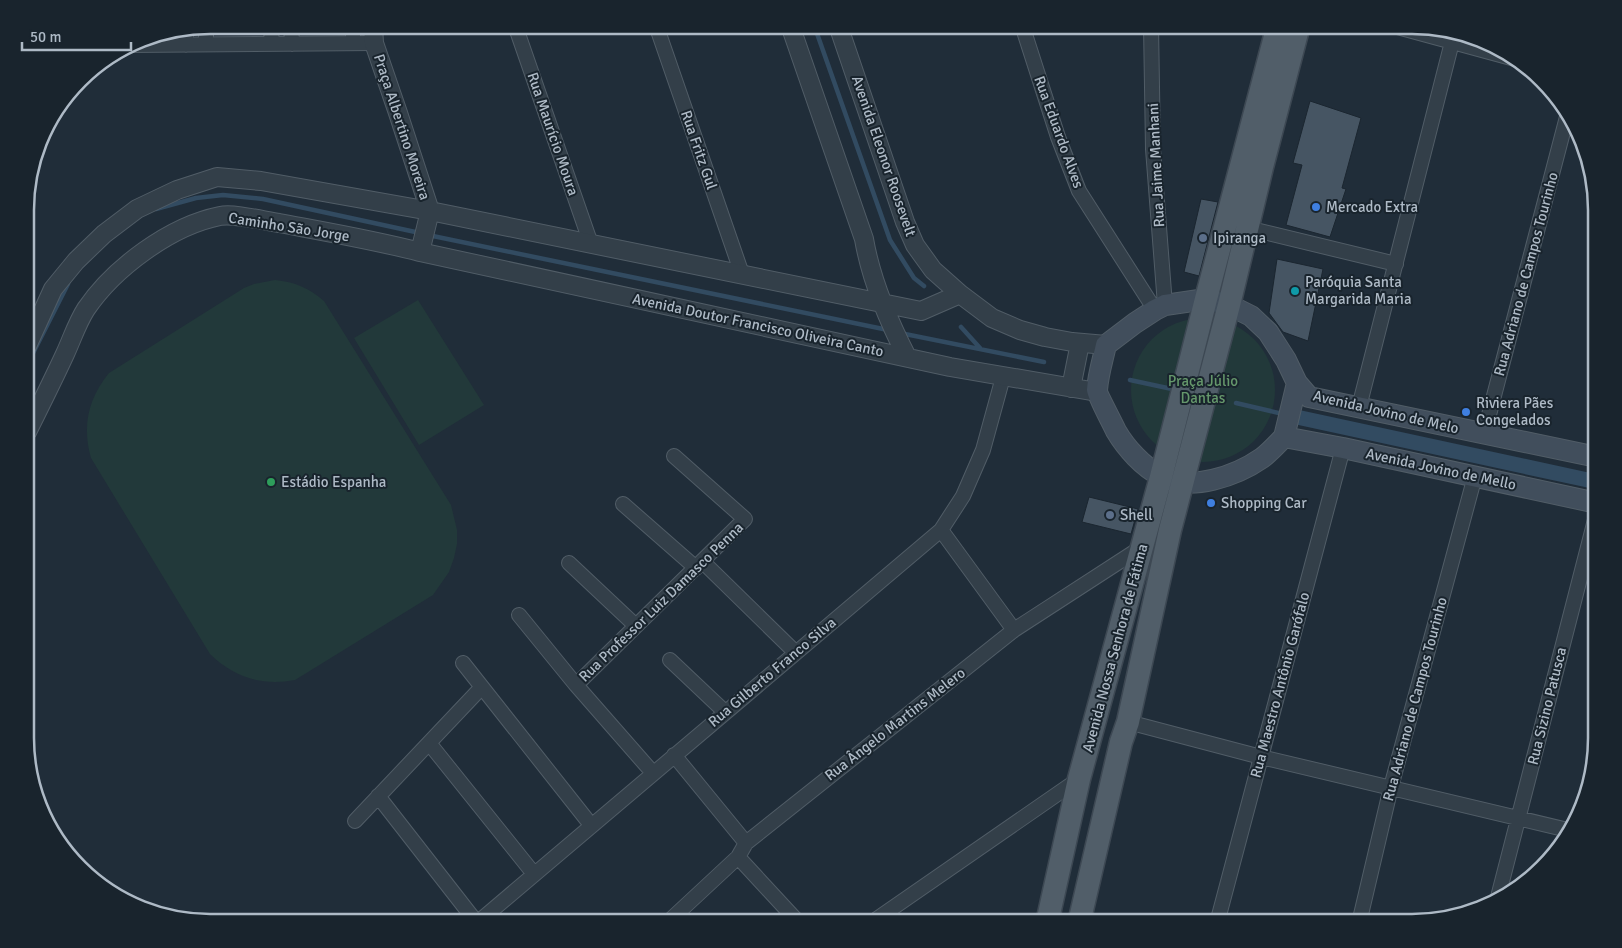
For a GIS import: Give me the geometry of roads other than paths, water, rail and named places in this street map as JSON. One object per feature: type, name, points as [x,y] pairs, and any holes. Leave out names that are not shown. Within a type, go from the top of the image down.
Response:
[{"type":"main road","name":"Avenida Nossa Senhora de Fátima","points":[[1049,914],[1079,779],[1161,477],[1276,34]]},
{"type":"main road","name":"Avenida Nossa Senhora de Fátima","points":[[1081,914],[1121,742],[1128,722],[1170,530],[1297,34]]},
{"type":"main road","points":[[1206,299],[1229,305],[1251,316],[1268,332],[1286,360],[1295,392],[1285,432],[1262,457],[1240,471],[1217,479],[1183,482],[1161,477],[1131,454],[1122,441],[1097,392],[1106,345],[1160,308],[1206,299]]},
{"type":"main road","name":"Avenida Jovino de Melo","points":[[1295,392],[1588,455]]},
{"type":"main road","name":"Avenida Jovino de Mello","points":[[1285,432],[1343,448],[1588,501]]},
{"type":"street","points":[[206,34],[206,44]]},
{"type":"street","points":[[271,44],[272,34]]},
{"type":"street","points":[[291,34],[292,44]]},
{"type":"street","points":[[353,34],[353,43]]},
{"type":"street","name":"Praça Albertino Moreira","points":[[374,34],[374,43],[398,113],[428,218]]},
{"type":"street","name":"Rua Maurício Moura","points":[[518,34],[591,244]]},
{"type":"street","name":"Rua Fritz Gul","points":[[659,34],[742,274]]},
{"type":"street","points":[[793,34],[864,239],[868,261],[882,303],[905,354]]},
{"type":"street","name":"Avenida Eleonor Roosevelt","points":[[841,34],[905,222],[915,245],[933,270],[960,294],[992,318],[1020,330],[1080,343],[1106,345]]},
{"type":"street","name":"Rua Eduardo Alves","points":[[1025,34],[1058,137],[1079,191],[1160,308]]},
{"type":"street","name":"Rua Jaime Manhani","points":[[1151,34],[1153,148],[1160,308]]},
{"type":"street","points":[[186,35],[186,45]]},
{"type":"street","points":[[1431,35],[1494,54]]},
{"type":"street","points":[[1359,407],[1452,42]]},
{"type":"street","points":[[148,45],[374,43]]},
{"type":"street","name":"Rua Adriano de Campos Tourinho","points":[[1484,434],[1565,123]]},
{"type":"street","points":[[34,329],[53,289],[76,261],[104,234],[137,209],[177,190],[217,177],[261,181],[428,218],[591,244],[921,311],[960,294]]},
{"type":"street","name":"Caminho São Jorge","points":[[34,417],[85,310],[104,287],[128,263],[157,242],[191,225],[221,216],[256,219],[421,250]]},
{"type":"street","points":[[421,250],[428,218]]},
{"type":"street","points":[[1247,228],[1396,264]]},
{"type":"street","name":"Avenida Doutor Francisco Oliveira Canto","points":[[421,250],[905,354],[1003,378],[1097,392]]},
{"type":"street","points":[[1071,388],[1080,343]]},
{"type":"street","name":"Rua Gilberto Franco Silva","points":[[487,914],[941,530],[963,496],[983,450],[1003,378]]},
{"type":"street","name":"Rua Maestro Antônio Garófalo","points":[[1219,914],[1343,448]]},
{"type":"street","name":"Rua Professor Luiz Damasco Penna","points":[[576,685],[745,519],[674,456]]},
{"type":"street","name":"Rua Adriano de Campos Tourinho","points":[[1361,914],[1391,787],[1475,476]]},
{"type":"street","points":[[623,504],[699,565],[796,652]]},
{"type":"street","points":[[941,530],[1014,630]]},
{"type":"street","name":"Rua Ângelo Martins Melero","points":[[677,914],[738,857],[746,843],[1014,630],[1142,547]]},
{"type":"street","name":"Rua Sizino Patusca","points":[[1499,891],[1588,547]]},
{"type":"street","points":[[570,563],[636,626]]},
{"type":"street","points":[[519,615],[576,685],[653,773]]},
{"type":"street","points":[[670,660],[725,712]]},
{"type":"street","points":[[463,663],[591,825]]},
{"type":"street","points":[[355,821],[481,688]]},
{"type":"street","points":[[1128,722],[1261,757],[1563,829]]},
{"type":"street","points":[[429,743],[534,874]]},
{"type":"street","points":[[674,755],[746,843]]},
{"type":"street","points":[[884,914],[1079,779]]},
{"type":"street","points":[[378,796],[470,914]]},
{"type":"street","points":[[738,857],[792,914]]},
{"type":"waterway","points":[[817,34],[890,240],[914,278],[924,286]]},
{"type":"waterway","points":[[156,209],[196,198],[223,195],[263,199],[420,233]]},
{"type":"waterway","points":[[428,235],[888,330]]},
{"type":"waterway","points":[[34,351],[68,284]]},
{"type":"waterway","points":[[961,327],[980,348]]},
{"type":"waterway","points":[[900,333],[1044,362]]},
{"type":"waterway","points":[[1130,380],[1172,389]]},
{"type":"waterway","points":[[1236,403],[1283,414]]},
{"type":"waterway","points":[[1292,416],[1588,480]]},
{"type":"place","name":"Mercado Extra","points":[[1316,207]]},
{"type":"place","name":"Ipiranga","points":[[1203,238]]},
{"type":"place","name":"Paróquia Santa Margarida Maria","points":[[1295,291]]},
{"type":"place","name":"Riviera Pães Congelados","points":[[1466,412]]},
{"type":"place","name":"Estádio Espanha","points":[[271,482]]},
{"type":"place","name":"Shopping Car","points":[[1211,503]]},
{"type":"place","name":"Shell","points":[[1110,515]]},
{"type":"park label","name":"Praça Júlio Dantas","points":[[1203,390]]}]
